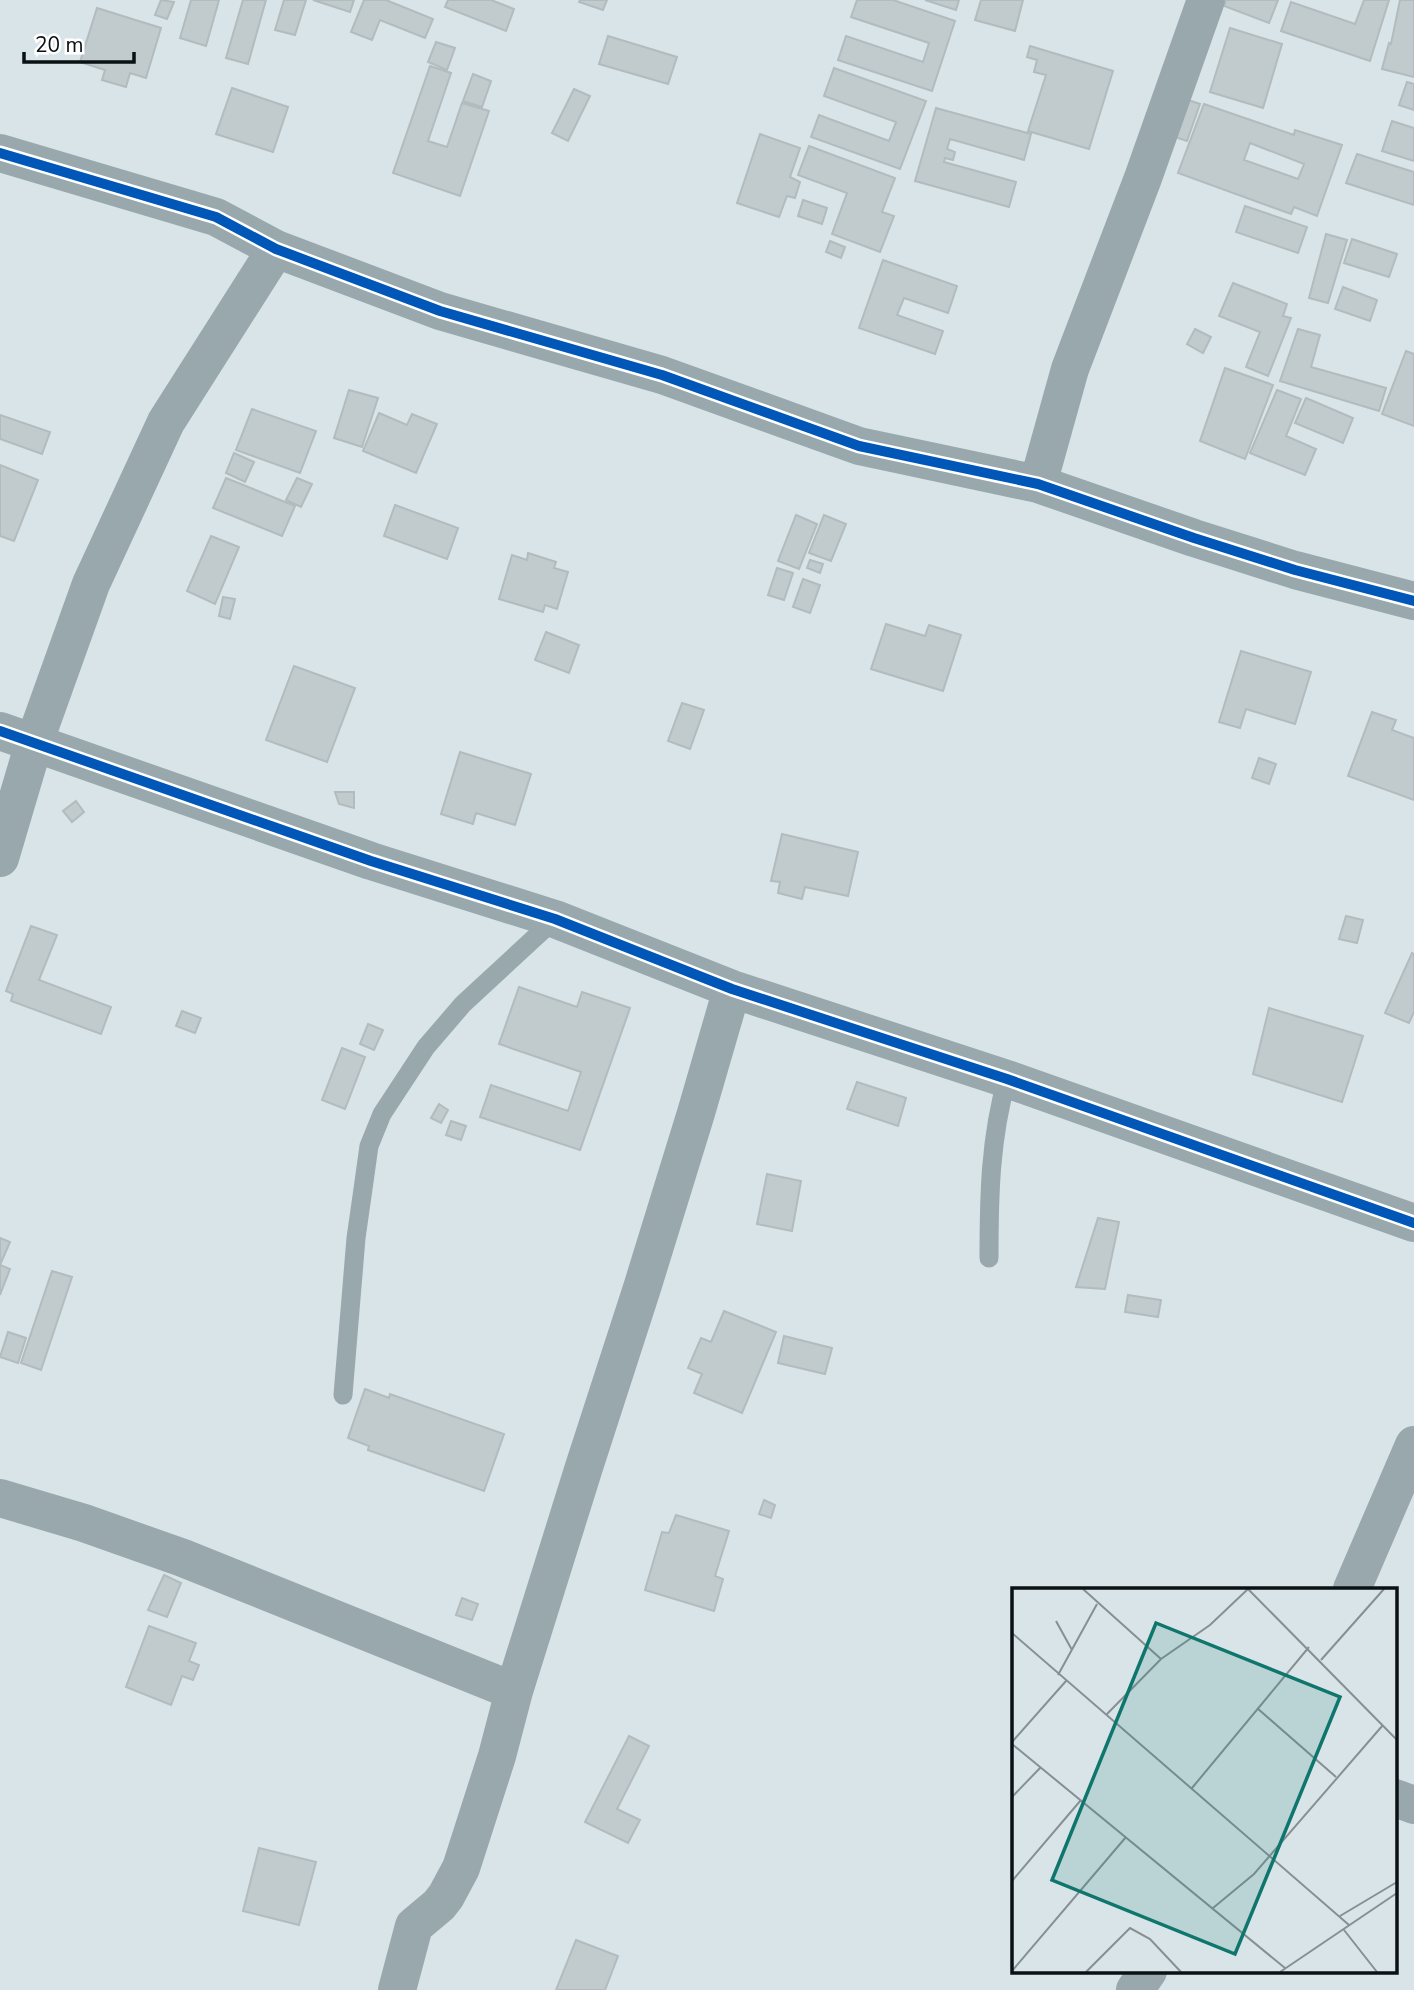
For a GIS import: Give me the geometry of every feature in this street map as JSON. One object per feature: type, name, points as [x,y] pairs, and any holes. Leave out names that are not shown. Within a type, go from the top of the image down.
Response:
[{"type":"street","points":[[1038,484],[1070,369],[1152,153],[1206,0]]},
{"type":"street","points":[[0,153],[216,217],[276,249],[440,311],[662,375],[859,446],[1038,484],[1295,570],[1414,601]]},
{"type":"street","points":[[0,858],[17,737],[166,422],[276,249]]},
{"type":"street","points":[[17,737],[371,861],[555,919],[732,989],[1007,1079],[1414,1223]]},
{"type":"street","points":[[397,1990],[414,1926],[439,1905],[460,1868],[642,1288],[732,989]]},
{"type":"street","points":[[1352,1588],[1414,1446]]},
{"type":"street","points":[[0,1498],[84,1522],[183,1559],[514,1691]]},
{"type":"street","points":[[1396,1798],[1414,1805]]},
{"type":"street","points":[[1135,1990],[1147,1972]]},
{"type":"lane","points":[[342,1395],[362,1189],[369,1146],[382,1114],[426,1047],[456,1013],[555,919]]},
{"type":"lane","points":[[989,1258],[989,1190],[993,1144],[1007,1079]]},
{"type":"building","points":[[161,0],[174,2],[167,19],[155,15]]},
{"type":"building","points":[[191,0],[219,0],[206,46],[180,38]]},
{"type":"building","points":[[243,0],[266,0],[248,64],[226,58]]},
{"type":"building","points":[[284,0],[306,0],[295,35],[275,30]]},
{"type":"building","points":[[313,0],[354,0],[350,12]]},
{"type":"building","points":[[364,0],[386,0],[433,19],[425,38],[380,20],[372,40],[351,32]]},
{"type":"building","points":[[448,0],[491,0],[514,9],[506,31],[445,7]]},
{"type":"building","points":[[607,0],[603,10],[579,2]]},
{"type":"building","points":[[857,0],[893,0],[955,21],[932,91],[838,60],[846,36],[923,62],[929,43],[851,17]]},
{"type":"building","points":[[925,0],[959,0],[956,10]]},
{"type":"building","points":[[981,0],[1023,0],[1015,31],[975,20]]},
{"type":"building","points":[[1226,0],[1278,0],[1269,23],[1224,6]]},
{"type":"building","points":[[1364,0],[1389,0],[1370,61],[1281,31],[1291,2],[1355,24]]},
{"type":"building","points":[[1400,0],[1414,0],[1414,77],[1382,69],[1389,43],[1391,44]]},
{"type":"building","points":[[97,8],[161,28],[146,78],[130,73],[126,87],[102,80],[105,70],[80,62]]},
{"type":"building","points":[[1230,28],[1282,44],[1263,108],[1210,92]]},
{"type":"building","points":[[608,36],[677,57],[668,84],[599,64]]},
{"type":"building","points":[[436,42],[455,48],[447,70],[428,62]]},
{"type":"building","points":[[1030,46],[1113,71],[1089,149],[1028,131],[1046,75],[1034,72],[1037,60],[1027,57]]},
{"type":"building","points":[[430,66],[451,73],[428,141],[447,147],[462,103],[489,111],[460,196],[393,173]]},
{"type":"building","points":[[834,68],[926,101],[900,169],[811,137],[819,115],[889,141],[896,122],[824,96]]},
{"type":"building","points":[[473,74],[491,81],[482,107],[463,101]]},
{"type":"building","points":[[1407,82],[1414,84],[1414,110],[1399,105]]},
{"type":"building","points":[[232,88],[288,107],[273,152],[216,134]]},
{"type":"building","points":[[574,89],[590,96],[568,141],[552,133]]},
{"type":"building","points":[[1182,98],[1200,104],[1187,141],[1169,135]]},
{"type":"building","points":[[1204,104],[1294,135],[1295,130],[1342,145],[1317,216],[1294,207],[1291,214],[1178,173]],"holes":[[[1250,143],[1304,164],[1298,179],[1244,160]]]},
{"type":"building","points":[[936,108],[1031,134],[1024,160],[950,139],[947,149],[955,152],[953,160],[945,158],[944,162],[1016,182],[1009,207],[915,181]]},
{"type":"building","points":[[1392,121],[1414,128],[1414,161],[1382,151]]},
{"type":"building","points":[[760,134],[800,148],[790,177],[800,182],[795,198],[787,196],[779,217],[737,203]]},
{"type":"building","points":[[809,146],[895,178],[882,212],[894,216],[880,252],[832,234],[847,193],[798,175]]},
{"type":"building","points":[[1357,154],[1414,172],[1414,205],[1346,183]]},
{"type":"building","points":[[803,200],[827,208],[822,224],[798,216]]},
{"type":"building","points":[[1245,206],[1307,227],[1298,253],[1236,232]]},
{"type":"building","points":[[1326,234],[1347,240],[1328,303],[1309,298]]},
{"type":"building","points":[[1352,239],[1397,254],[1389,277],[1344,263]]},
{"type":"building","points":[[830,241],[845,247],[841,258],[826,252]]},
{"type":"building","points":[[883,260],[957,286],[948,313],[904,298],[897,315],[943,331],[935,354],[859,328]]},
{"type":"building","points":[[1233,283],[1287,304],[1283,316],[1291,318],[1268,376],[1246,367],[1260,332],[1219,316]]},
{"type":"building","points":[[1343,287],[1377,300],[1370,321],[1335,309]]},
{"type":"building","points":[[1195,329],[1211,337],[1203,353],[1187,344]]},
{"type":"building","points":[[1298,329],[1320,335],[1311,367],[1386,388],[1379,411],[1280,381]]},
{"type":"building","points":[[1406,351],[1414,354],[1414,426],[1382,414]]},
{"type":"building","points":[[1225,368],[1273,385],[1245,459],[1200,441]]},
{"type":"building","points":[[349,390],[378,398],[362,447],[334,438]]},
{"type":"building","points":[[1277,390],[1301,399],[1286,436],[1316,449],[1305,475],[1250,453]]},
{"type":"building","points":[[1306,398],[1353,418],[1343,443],[1295,423]]},
{"type":"building","points":[[252,409],[316,431],[300,473],[236,450]]},
{"type":"building","points":[[379,413],[407,425],[412,414],[437,424],[416,473],[363,451]]},
{"type":"building","points":[[0,415],[50,432],[42,454],[0,439]]},
{"type":"building","points":[[234,453],[254,462],[245,482],[226,473]]},
{"type":"building","points":[[0,465],[38,480],[14,541],[0,536]]},
{"type":"building","points":[[226,478],[295,506],[282,536],[213,508]]},
{"type":"building","points":[[297,478],[312,484],[301,507],[286,500]]},
{"type":"building","points":[[395,505],[458,528],[447,559],[384,536]]},
{"type":"building","points":[[796,515],[817,524],[799,569],[778,561]]},
{"type":"building","points":[[824,515],[846,524],[831,561],[809,553]]},
{"type":"building","points":[[211,536],[239,547],[215,604],[187,591]]},
{"type":"building","points":[[528,553],[556,562],[554,568],[568,572],[557,609],[545,605],[543,612],[499,599],[512,555],[527,560]]},
{"type":"building","points":[[810,560],[823,564],[820,573],[807,568]]},
{"type":"building","points":[[777,568],[793,573],[784,600],[768,595]]},
{"type":"building","points":[[803,579],[820,585],[810,613],[793,607]]},
{"type":"building","points":[[223,597],[235,599],[230,619],[219,616]]},
{"type":"building","points":[[886,624],[925,636],[929,625],[961,635],[943,691],[871,669]]},
{"type":"building","points":[[546,632],[579,645],[569,673],[535,660]]},
{"type":"building","points":[[1241,651],[1311,672],[1295,724],[1246,709],[1240,728],[1219,722]]},
{"type":"building","points":[[294,666],[355,688],[327,762],[266,740]]},
{"type":"building","points":[[682,703],[704,710],[690,749],[668,741]]},
{"type":"building","points":[[1372,712],[1396,720],[1392,730],[1414,738],[1414,800],[1348,776]]},
{"type":"building","points":[[460,752],[531,774],[515,825],[476,813],[473,824],[441,814]]},
{"type":"building","points":[[1259,758],[1276,764],[1269,784],[1252,778]]},
{"type":"building","points":[[335,792],[354,792],[354,808],[339,804]]},
{"type":"building","points":[[76,801],[84,812],[72,822],[63,811]]},
{"type":"building","points":[[782,834],[858,852],[848,896],[805,887],[802,899],[778,893],[780,882],[771,881]]},
{"type":"building","points":[[1346,916],[1363,920],[1357,943],[1339,939]]},
{"type":"building","points":[[31,926],[57,935],[39,980],[111,1007],[101,1034],[11,1001],[13,994],[6,991]]},
{"type":"building","points":[[1412,953],[1414,1012],[1409,1023],[1385,1013]]},
{"type":"building","points":[[519,987],[577,1007],[582,992],[630,1008],[580,1150],[480,1117],[491,1085],[568,1111],[581,1072],[499,1044]]},
{"type":"building","points":[[1269,1008],[1363,1036],[1342,1102],[1253,1074]]},
{"type":"building","points":[[182,1011],[201,1018],[195,1033],[176,1026]]},
{"type":"building","points":[[368,1024],[383,1030],[374,1050],[360,1044]]},
{"type":"building","points":[[342,1048],[365,1057],[345,1109],[322,1100]]},
{"type":"building","points":[[857,1082],[906,1098],[898,1126],[847,1109]]},
{"type":"building","points":[[439,1104],[448,1110],[441,1123],[431,1118]]},
{"type":"building","points":[[451,1121],[466,1126],[461,1140],[446,1135]]},
{"type":"building","points":[[767,1174],[801,1181],[792,1231],[757,1224]]},
{"type":"building","points":[[1098,1218],[1119,1222],[1105,1289],[1076,1287]]},
{"type":"building","points":[[0,1238],[10,1242],[0,1265]]},
{"type":"building","points":[[0,1265],[10,1269],[0,1295]]},
{"type":"building","points":[[52,1271],[72,1277],[41,1370],[21,1363]]},
{"type":"building","points":[[1128,1295],[1161,1300],[1158,1317],[1125,1312]]},
{"type":"building","points":[[724,1311],[776,1332],[742,1413],[694,1393],[702,1374],[688,1368],[701,1338],[711,1342]]},
{"type":"building","points":[[8,1332],[26,1338],[18,1363],[0,1357]]},
{"type":"building","points":[[784,1336],[832,1348],[825,1374],[778,1363]]},
{"type":"building","points":[[365,1389],[389,1398],[390,1394],[504,1434],[484,1491],[368,1450],[369,1446],[348,1438]]},
{"type":"building","points":[[764,1500],[775,1505],[771,1518],[759,1514]]},
{"type":"building","points":[[676,1515],[729,1531],[715,1576],[723,1579],[714,1611],[645,1590],[662,1532],[669,1533]]},
{"type":"building","points":[[164,1575],[181,1583],[167,1617],[148,1610]]},
{"type":"building","points":[[462,1598],[478,1604],[472,1620],[456,1615]]},
{"type":"building","points":[[149,1626],[196,1643],[189,1661],[199,1665],[193,1680],[182,1676],[171,1705],[126,1687]]},
{"type":"building","points":[[629,1736],[649,1746],[617,1809],[640,1820],[628,1843],[585,1822]]},
{"type":"building","points":[[259,1848],[316,1862],[299,1925],[243,1911]]},
{"type":"building","points":[[576,1940],[618,1956],[605,1990],[556,1990]]},
{"type":"cycle path","points":[[0,153],[216,217],[276,249],[440,311],[662,375],[859,446],[1038,484],[1295,570],[1414,601]]},
{"type":"cycle path","points":[[0,731],[371,861],[555,919],[732,989],[1007,1079],[1414,1223]]}]
